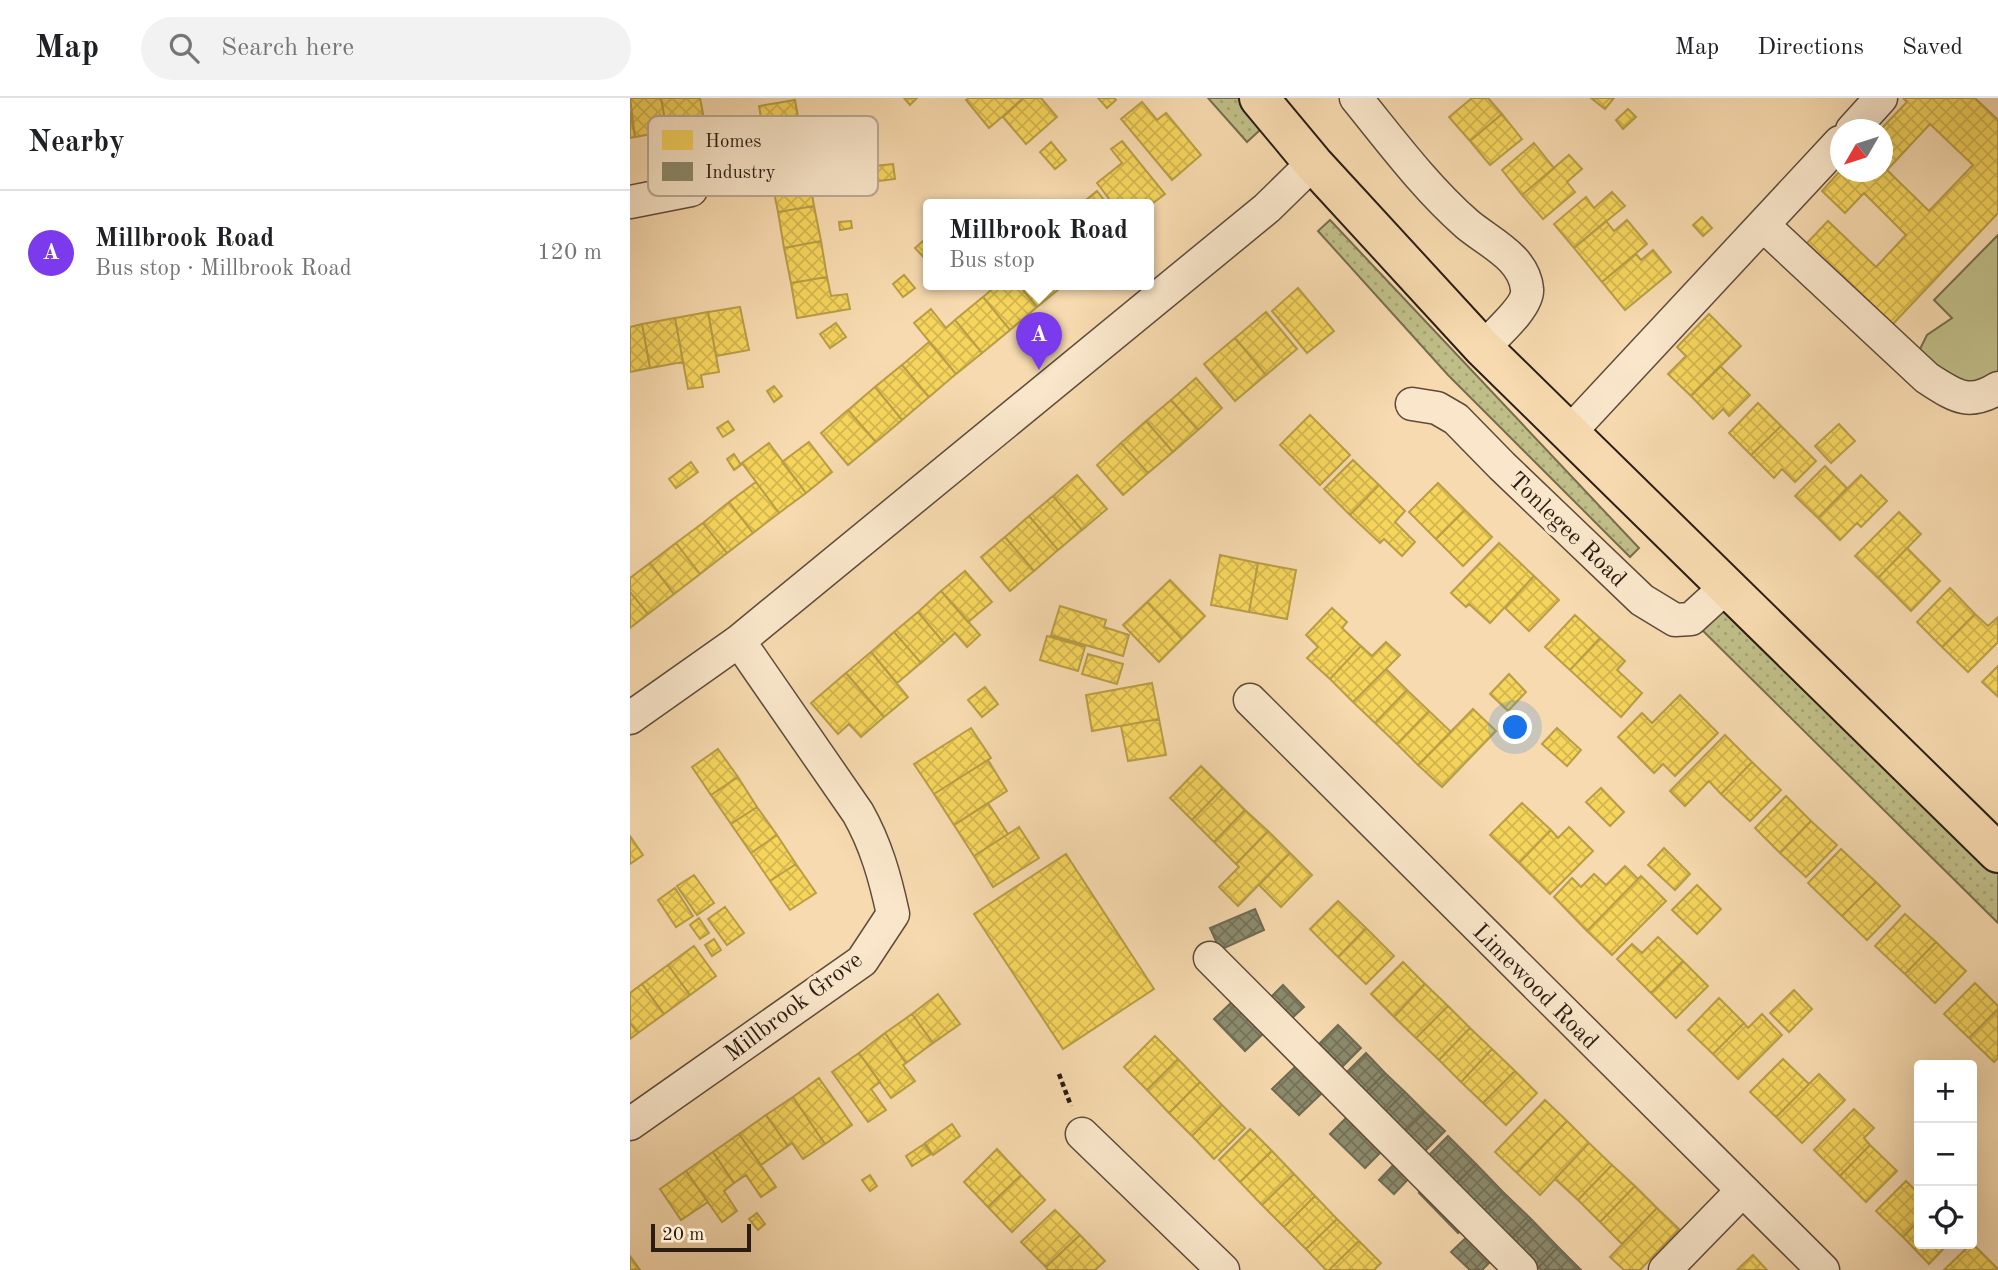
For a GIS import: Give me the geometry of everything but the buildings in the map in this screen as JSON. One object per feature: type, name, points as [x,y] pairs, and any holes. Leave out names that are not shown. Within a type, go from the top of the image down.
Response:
[{"type":"main road","points":[[1259,98],[1313,163],[1483,348],[1998,853]]},
{"type":"street","points":[[1356,98],[1417,173],[1467,224],[1507,254],[1523,274],[1528,292],[1524,304],[1483,348]]},
{"type":"street","points":[[1862,119],[1881,98]]},
{"type":"street","points":[[1569,433],[1830,153]]},
{"type":"street","points":[[630,718],[739,641],[1247,224],[1313,163]]},
{"type":"street","points":[[630,202],[660,196]]},
{"type":"street","points":[[1763,225],[1927,378],[1956,396],[1972,399],[1998,388]]},
{"type":"street","name":"Tonlegee Road","points":[[1412,404],[1437,408],[1455,419],[1642,600],[1675,620],[1691,618],[1726,587]]},
{"type":"street","name":"Millbrook Grove","points":[[630,1124],[862,961],[893,914],[885,876],[872,838],[859,813],[739,641]]},
{"type":"street","name":"Limewood Road","points":[[1250,700],[1823,1270]]},
{"type":"street","points":[[1210,958],[1521,1270]]},
{"type":"street","points":[[1082,1134],[1223,1270]]},
{"type":"street","points":[[1665,1270],[1742,1191]]},
{"type":"shaded area","points":[[1208,98],[1258,98],[1274,117],[1247,142]]},
{"type":"shaded area","points":[[1330,220],[1639,548],[1630,557],[1448,375],[1318,231]]},
{"type":"shaded area","points":[[1998,235],[1998,378],[1959,387],[1919,351],[1927,335],[1952,318],[1934,300]]},
{"type":"shaded area","points":[[1730,592],[1998,853],[1998,923],[1684,612]]},
{"type":"place","name":"Millbrook Road","points":[[1039,370]]}]
